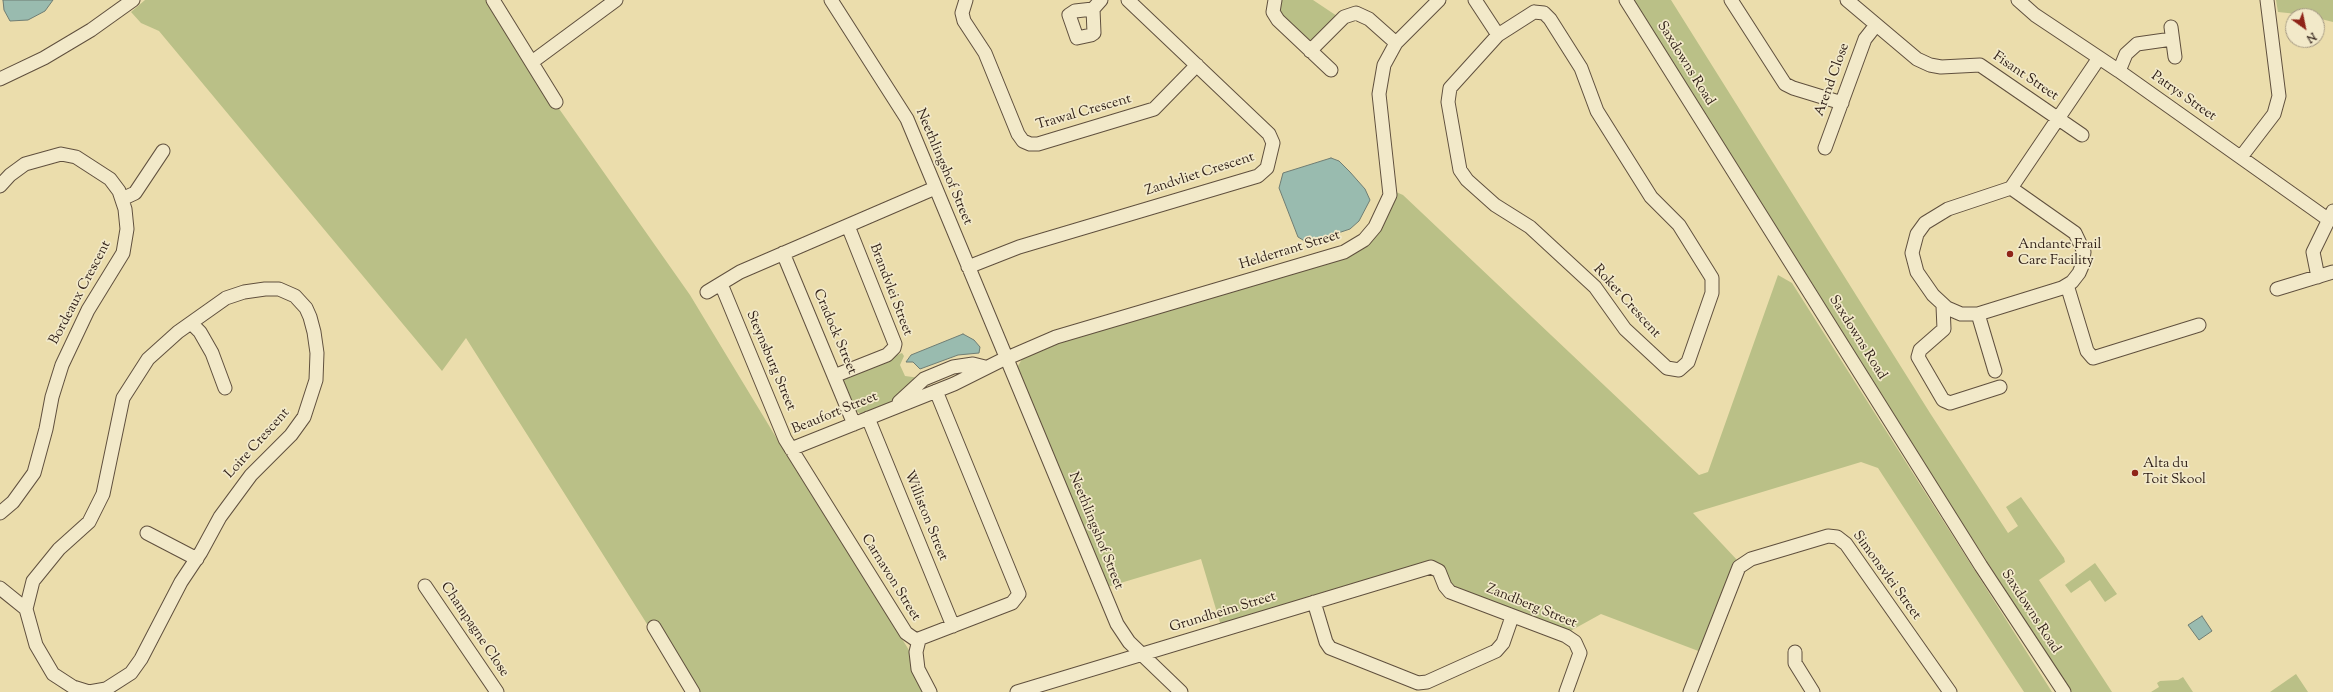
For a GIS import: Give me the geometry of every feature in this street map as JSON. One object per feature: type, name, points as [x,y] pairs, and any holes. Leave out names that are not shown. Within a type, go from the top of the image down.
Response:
[{"type":"street","points":[[0,79],[44,58],[90,30],[133,0]]},
{"type":"street","points":[[493,0],[556,102]]},
{"type":"street","points":[[532,62],[616,0]]},
{"type":"street","name":"Trawal Crescent","points":[[966,0],[962,13],[964,21],[983,50],[1018,134],[1023,141],[1030,144],[1038,144],[1154,109],[1197,65]]},
{"type":"street","name":"Zandvliet Crescent","points":[[968,267],[1018,247],[1258,176],[1264,172],[1269,164],[1273,147],[1271,136],[1128,0]]},
{"type":"street","points":[[1274,0],[1273,8],[1275,16],[1331,70]]},
{"type":"street","name":"Helderrant Street","points":[[1006,358],[1056,337],[1344,252],[1360,243],[1375,227],[1390,195],[1380,84],[1384,65],[1396,43],[1439,0]]},
{"type":"street","points":[[1475,0],[1498,34]]},
{"type":"street","name":"Saxdowns Road","points":[[1626,0],[1976,559],[2064,692]]},
{"type":"street","points":[[1731,0],[1784,84],[1842,104]]},
{"type":"street","name":"Fisant Street","points":[[1847,0],[1923,63],[1941,67],[1980,65],[2082,135]]},
{"type":"street","name":"Patrys Street","points":[[2018,0],[2035,14],[2241,157],[2331,216]]},
{"type":"street","points":[[2241,157],[2274,114],[2279,96],[2266,0]]},
{"type":"street","name":"Neethlingshof Street","points":[[829,2],[903,112],[1117,624],[1129,642],[1181,692]]},
{"type":"street","name":"Roket Crescent","points":[[1534,12],[1540,12],[1548,15],[1581,68],[1594,105],[1651,197],[1679,225],[1710,274],[1713,282],[1712,293],[1688,362],[1683,369],[1675,371],[1667,368],[1625,329],[1595,288],[1530,226],[1495,205],[1467,180],[1460,170],[1448,102],[1449,92],[1455,81],[1498,34],[1534,12]]},
{"type":"street","points":[[1310,51],[1344,17],[1356,13],[1370,19],[1396,43]]},
{"type":"street","name":"Arend Close","points":[[1826,148],[1865,39],[1876,25]]},
{"type":"street","points":[[2119,71],[2126,54],[2137,44],[2172,33],[2175,57]]},
{"type":"street","points":[[2011,188],[2070,228],[2079,239],[2084,252],[2082,266],[2076,278],[2067,285],[1978,314],[1961,314],[1943,306],[1917,272],[1912,253],[1917,234],[1926,223],[1948,209],[2011,188],[2099,58]]},
{"type":"street","points":[[122,199],[135,193],[162,151]]},
{"type":"street","name":"Bordeaux Crescent","points":[[0,186],[10,175],[25,164],[61,154],[76,157],[110,179],[122,199],[127,229],[123,253],[88,310],[62,365],[52,397],[46,429],[34,473],[13,502],[0,513]]},
{"type":"street","points":[[707,292],[740,272],[935,188]]},
{"type":"street","points":[[2318,276],[2313,252],[2331,216]]},
{"type":"street","name":"Brandvlei Street","points":[[834,376],[887,355],[892,352],[895,344],[848,226]]},
{"type":"street","name":"Cradock Street","points":[[783,253],[854,424]]},
{"type":"street","points":[[2277,289],[2333,272]]},
{"type":"street","name":"Steynsburg Street","points":[[721,284],[792,449]]},
{"type":"street","points":[[2067,285],[2087,351],[2093,358],[2199,325]]},
{"type":"street","name":"Loire Crescent","points":[[279,289],[295,296],[306,308],[314,332],[317,353],[316,380],[304,417],[291,435],[237,491],[220,517],[197,559],[181,582],[141,659],[131,673],[106,689],[89,692],[73,687],[53,674],[36,645],[26,609],[33,581],[59,549],[89,522],[103,494],[123,398],[148,359],[191,323],[226,298],[244,292],[279,289]]},
{"type":"street","points":[[1943,306],[1944,329],[1920,350],[1918,357],[1943,400],[1950,403],[2000,387]]},
{"type":"street","points":[[1978,314],[1995,370]]},
{"type":"street","points":[[191,323],[200,332],[212,353],[225,388]]},
{"type":"street","name":"Beaufort Street","points":[[891,409],[924,379],[985,366],[1006,358]]},
{"type":"street","name":"Beaufort Street","points":[[792,449],[936,391],[966,370]]},
{"type":"street","name":"Carnavon Street","points":[[792,449],[906,633],[912,639],[919,640],[1012,603],[1017,597],[1019,591],[936,391]]},
{"type":"street","name":"Williston Street","points":[[868,418],[953,626]]},
{"type":"street","points":[[148,533],[197,559]]},
{"type":"street","name":"Simonsvlei Street","points":[[1690,692],[1739,567],[1751,559],[1828,536],[1837,537],[1846,544],[1950,692]]},
{"type":"street","name":"Grundheim Street","points":[[1018,692],[1428,568],[1437,569]]},
{"type":"street","name":"Zandberg Street","points":[[1437,569],[1450,592],[1512,617],[1566,636],[1577,645],[1580,653],[1566,692]]},
{"type":"street","name":"Champagne Close","points":[[425,586],[497,692]]},
{"type":"street","points":[[0,588],[26,609]]},
{"type":"street","points":[[1314,602],[1326,642],[1330,648],[1418,683],[1426,682],[1496,651],[1503,644],[1512,617]]},
{"type":"street","points":[[654,627],[693,692]]},
{"type":"street","points":[[919,640],[916,652],[918,669],[930,692]]},
{"type":"street","points":[[1794,652],[1795,663],[1813,692]]},
{"type":"green space","points":[[145,0],[489,0],[555,103],[690,295],[794,467],[924,674],[926,673],[938,692],[690,692],[466,338],[442,371],[159,31],[141,23],[131,12]]},
{"type":"green space","points":[[1278,0],[1313,0],[1337,16],[1313,40],[1306,40],[1279,16]]},
{"type":"green space","points":[[1634,0],[1671,0],[1930,413],[2008,533],[2018,526],[2006,507],[2021,497],[2064,558],[2065,562],[2039,580],[2112,692],[2071,692],[1963,524]]},
{"type":"green space","points":[[2276,0],[2333,0],[2333,22],[2325,20],[2325,8],[2285,8],[2285,13],[2278,12]]},
{"type":"green space","points":[[1396,192],[1403,195],[1699,475],[1708,472],[1778,275],[1792,283],[2052,692],[2024,692],[1878,468],[1861,462],[1693,513],[1738,561],[1701,652],[1601,614],[1572,630],[1571,634],[1453,589],[1443,569],[1221,626],[1201,559],[1107,587],[1019,373],[1018,366],[1022,359],[1054,344],[1353,255],[1371,242],[1381,228],[1390,212]]},
{"type":"green space","points":[[902,353],[904,356],[900,365],[905,376],[920,378],[889,404],[863,415],[852,409],[841,383],[843,378]]},
{"type":"green space","points":[[2095,563],[2117,594],[2105,602],[2090,580],[2071,593],[2065,585]]},
{"type":"green space","points":[[2296,674],[2308,692],[2270,692]]},
{"type":"green space","points":[[2183,677],[2193,692],[2151,692],[2159,687],[2157,683],[2160,681],[2178,680]]},
{"type":"water","points":[[3,0],[53,0],[45,11],[28,20],[10,21],[4,10]]},
{"type":"water","points":[[1331,158],[1339,161],[1350,172],[1365,189],[1370,200],[1359,221],[1350,229],[1308,243],[1298,237],[1279,188],[1283,173]]},
{"type":"water","points":[[963,334],[974,340],[980,347],[979,353],[958,355],[920,369],[913,362],[906,362],[911,355]]},
{"type":"water","points":[[2202,616],[2212,631],[2199,640],[2188,625]]},
{"type":"place","name":"Andante Frail Care Facility","points":[[2010,254]]},
{"type":"place","name":"Alta du Toit Skool","points":[[2135,473]]}]
